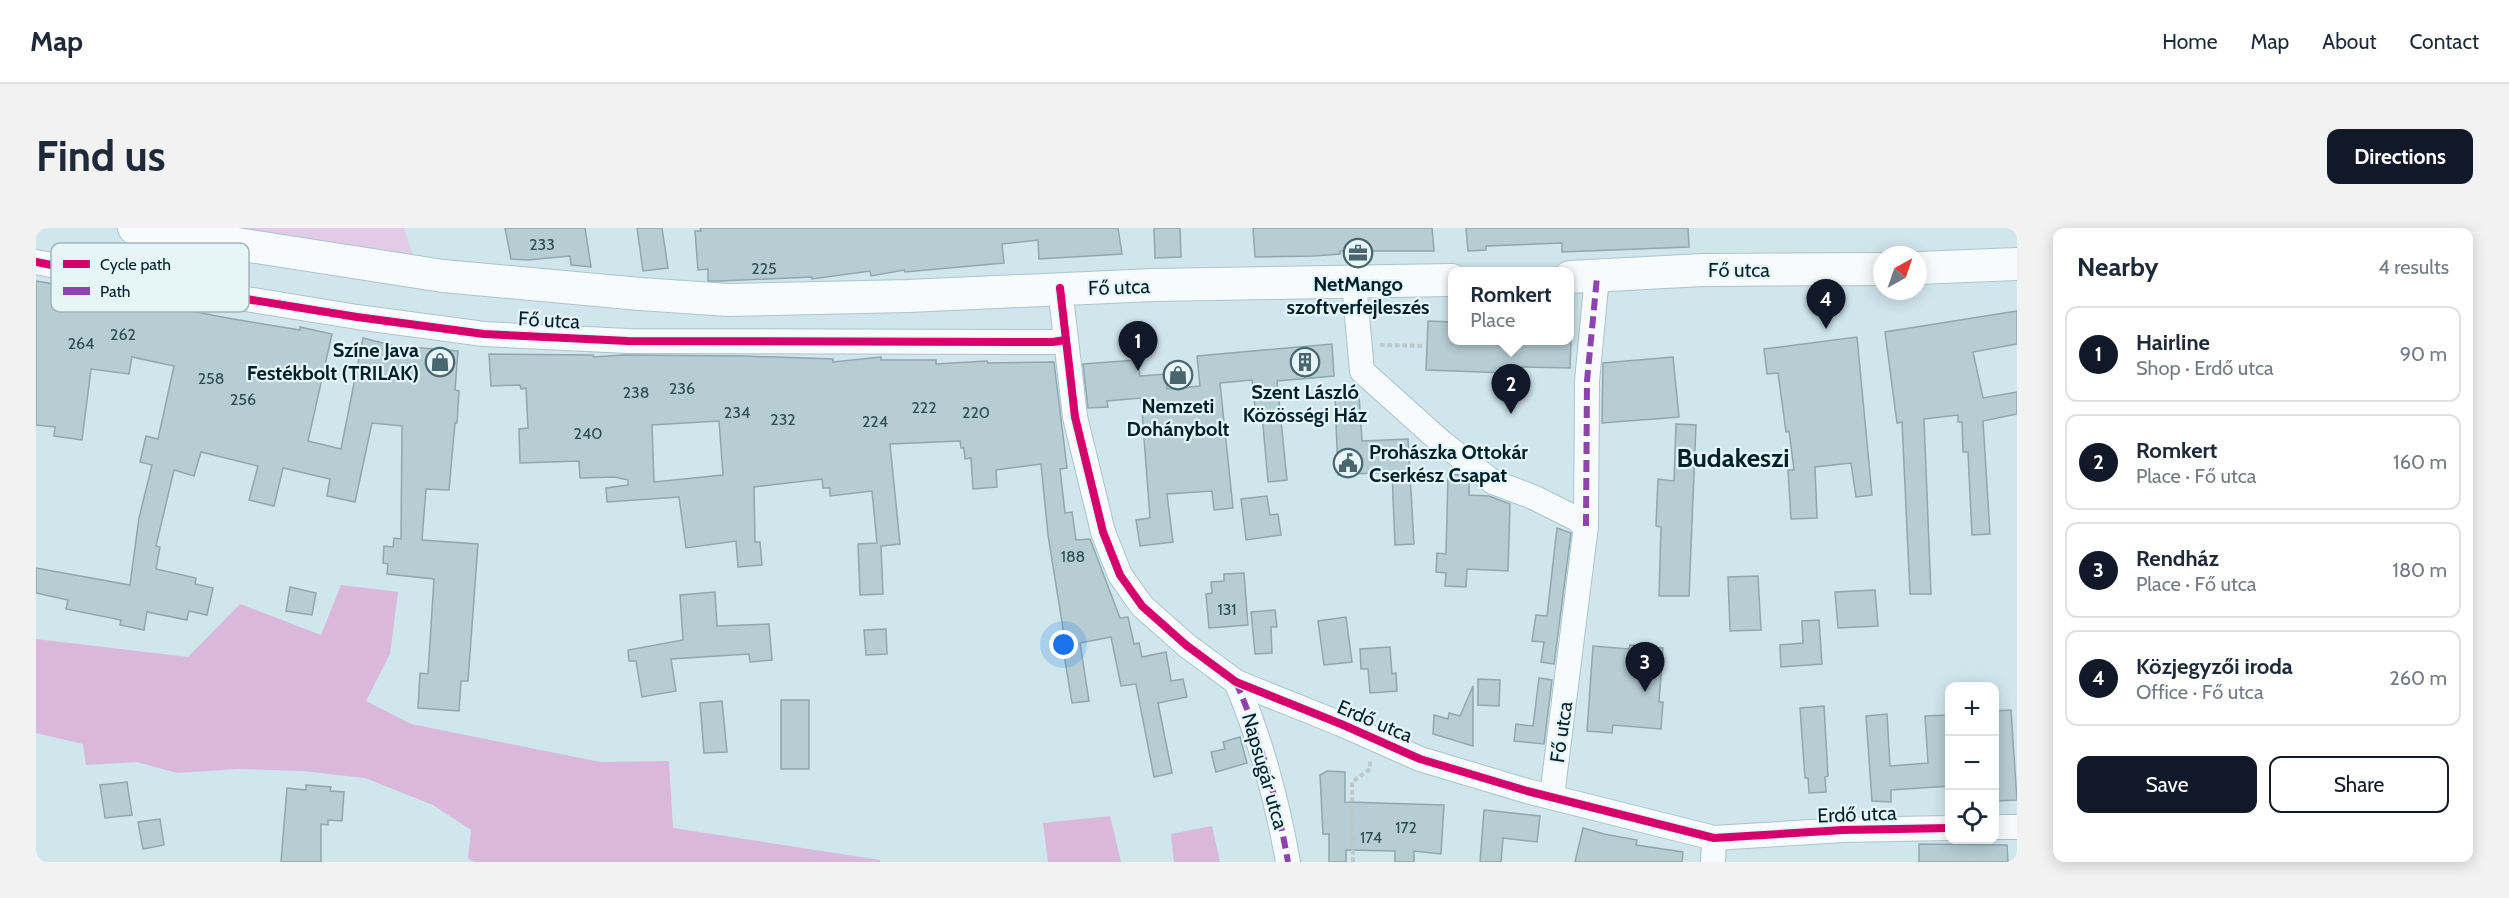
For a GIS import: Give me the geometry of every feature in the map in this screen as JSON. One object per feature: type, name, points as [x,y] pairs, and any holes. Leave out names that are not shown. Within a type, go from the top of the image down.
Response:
[{"type":"main road","name":"Fő utca","points":[[134,228],[230,243]]},
{"type":"main road","name":"Fő utca","points":[[249,246],[442,276],[728,300],[908,296],[1060,288],[1448,280]]},
{"type":"main road","points":[[1927,268],[2017,264]]},
{"type":"main road","name":"Fő utca","points":[[1583,277],[1703,270],[1873,269]]},
{"type":"street","name":"Fő utca","points":[[36,262],[51,265]]},
{"type":"street","name":"Fő utca","points":[[1552,796],[1586,526],[1587,381],[1583,277]]},
{"type":"street","points":[[1354,283],[1362,371],[1440,441],[1493,482],[1533,497],[1586,526]]},
{"type":"street","name":"Erdő utca","points":[[1060,288],[1071,401],[1085,467],[1103,532],[1120,575],[1142,606],[1186,645],[1236,682],[1420,759],[1527,791],[1714,838],[1843,830],[1945,828]]},
{"type":"street","name":"Fő utca","points":[[249,300],[345,316],[484,334],[628,340],[1053,342],[1065,340]]},
{"type":"street","name":"Napsugár utca","points":[[1236,682],[1256,728],[1280,815],[1288,862]]},
{"type":"street","points":[[1999,827],[2017,827]]},
{"type":"street","points":[[1713,862],[1714,838]]},
{"type":"path","points":[[1386,345],[1424,346]]},
{"type":"path","points":[[1353,862],[1352,782],[1370,769]]},
{"type":"shaded area","points":[[235,228],[404,228],[413,256]]},
{"type":"shaded area","points":[[341,585],[398,592],[390,654],[366,701],[411,724],[600,762],[669,761],[673,828],[880,860],[880,862],[475,862],[468,859],[471,830],[433,805],[365,778],[303,771],[237,769],[177,773],[137,762],[86,765],[83,744],[36,733],[36,639],[188,657],[240,604],[321,635]]},
{"type":"shaded area","points":[[1110,816],[1121,862],[1048,862],[1043,823]]},
{"type":"shaded area","points":[[1212,826],[1220,862],[1174,862],[1171,834]]},
{"type":"building","points":[[505,228],[585,228],[591,267],[571,265],[570,256],[528,260],[511,259]]},
{"type":"building","points":[[637,228],[662,228],[668,268],[643,271]]},
{"type":"building","points":[[700,228],[1118,228],[1122,254],[1039,259],[1038,240],[1002,244],[1004,263],[905,272],[904,270],[871,276],[870,271],[812,279],[812,277],[708,281],[708,269],[698,270],[695,231],[701,231]]},
{"type":"building","points":[[1154,228],[1180,228],[1181,257],[1155,258]]},
{"type":"building","points":[[1253,228],[1432,228],[1434,251],[1340,251],[1340,254],[1314,256],[1255,257]]},
{"type":"building","points":[[1466,228],[1688,228],[1689,247],[1562,252],[1562,243],[1486,246],[1486,250],[1468,251]]},
{"type":"building","points":[[36,281],[51,284],[51,312],[196,312],[332,334],[308,441],[341,449],[363,338],[410,350],[410,347],[458,351],[455,390],[459,391],[457,423],[455,423],[449,490],[426,489],[422,540],[478,544],[468,681],[461,681],[459,711],[418,708],[420,673],[428,674],[434,579],[387,574],[388,564],[383,563],[384,546],[393,547],[394,538],[401,539],[402,426],[372,423],[355,502],[327,496],[330,479],[283,468],[274,506],[249,500],[258,466],[201,452],[194,476],[174,470],[156,546],[160,547],[156,569],[196,578],[195,584],[213,588],[207,615],[189,611],[187,620],[147,612],[144,630],[120,625],[121,620],[66,609],[68,600],[36,593],[36,568],[130,585],[139,518],[152,465],[140,462],[146,436],[158,439],[174,366],[132,357],[129,374],[91,369],[82,440],[54,436],[55,427],[36,425]]},
{"type":"building","points":[[2017,311],[2017,344],[1973,352],[1983,398],[2017,392],[2017,414],[1983,421],[1990,534],[1972,535],[1968,452],[1963,452],[1962,422],[1958,422],[1958,415],[1924,419],[1931,594],[1910,594],[1902,422],[1897,423],[1885,332]]},
{"type":"building","points":[[1428,321],[1448,322],[1448,345],[1571,345],[1570,368],[1522,367],[1521,371],[1508,371],[1508,373],[1426,370]]},
{"type":"building","points":[[1857,337],[1872,495],[1856,497],[1851,463],[1815,467],[1817,518],[1791,519],[1788,470],[1794,470],[1789,431],[1786,432],[1778,373],[1767,374],[1764,349]]},
{"type":"building","points":[[1332,344],[1334,376],[1277,381],[1287,480],[1268,482],[1262,414],[1256,415],[1252,380],[1220,383],[1233,508],[1214,510],[1212,491],[1167,494],[1173,542],[1140,546],[1136,520],[1150,518],[1141,398],[1107,401],[1108,407],[1088,408],[1083,364],[1137,360],[1140,376],[1167,374],[1167,389],[1200,386],[1197,356]]},
{"type":"building","points":[[489,354],[593,355],[594,357],[622,355],[745,356],[833,359],[833,362],[881,357],[881,360],[936,360],[936,364],[987,361],[988,363],[1054,362],[1067,468],[1060,469],[1065,513],[1072,512],[1076,540],[1090,539],[1120,618],[1128,617],[1134,644],[1139,643],[1142,657],[1166,652],[1171,681],[1183,679],[1187,697],[1158,703],[1172,773],[1154,777],[1136,684],[1121,686],[1111,637],[1080,643],[1089,701],[1072,703],[1061,636],[1064,635],[1048,535],[1041,464],[996,470],[997,487],[973,489],[971,458],[965,459],[964,448],[961,448],[960,441],[890,444],[900,544],[881,546],[883,594],[860,595],[858,544],[877,543],[872,491],[830,496],[830,488],[823,488],[822,479],[754,487],[755,542],[760,542],[762,565],[738,567],[736,541],[686,548],[679,497],[607,502],[606,488],[628,485],[628,480],[614,477],[580,478],[579,461],[520,463],[519,429],[528,428],[526,388],[521,389],[520,385],[491,386]],"holes":[[[719,421],[723,475],[654,482],[652,425]]]},
{"type":"building","points":[[1673,357],[1679,417],[1602,423],[1603,363]]},
{"type":"building","points":[[1359,395],[1362,441],[1408,439],[1414,544],[1395,545],[1392,472],[1338,475],[1335,396]]},
{"type":"building","points":[[1676,424],[1696,425],[1689,596],[1659,596],[1661,527],[1656,526],[1658,479],[1674,481]]},
{"type":"building","points":[[1448,474],[1460,475],[1469,482],[1469,495],[1489,496],[1510,504],[1508,571],[1467,569],[1466,587],[1445,586],[1446,573],[1436,572],[1437,553],[1446,554]]},
{"type":"building","points":[[1267,496],[1270,515],[1278,514],[1281,535],[1246,540],[1241,499]]},
{"type":"building","points":[[1557,528],[1571,533],[1554,664],[1541,662],[1544,642],[1532,641],[1536,615],[1547,616]]},
{"type":"building","points":[[1244,573],[1248,625],[1209,628],[1206,594],[1212,593],[1211,582],[1224,581],[1224,574]]},
{"type":"building","points":[[1758,576],[1761,630],[1730,631],[1728,577]]},
{"type":"building","points":[[290,587],[316,593],[312,615],[286,611]]},
{"type":"building","points":[[1875,590],[1878,626],[1838,628],[1835,592]]},
{"type":"building","points":[[715,592],[717,626],[769,624],[772,660],[750,662],[749,654],[671,659],[676,691],[642,697],[636,661],[629,661],[628,650],[683,640],[680,595]]},
{"type":"building","points":[[1275,610],[1277,627],[1271,627],[1272,653],[1255,654],[1251,612]]},
{"type":"building","points":[[1346,617],[1352,662],[1324,665],[1318,621]]},
{"type":"building","points":[[1819,620],[1822,664],[1781,667],[1780,645],[1803,643],[1802,621]]},
{"type":"building","points":[[886,629],[887,654],[866,655],[864,630]]},
{"type":"building","points":[[1630,645],[1663,648],[1659,702],[1663,702],[1661,729],[1613,725],[1612,733],[1587,731],[1593,646],[1629,649]]},
{"type":"building","points":[[1390,647],[1392,674],[1396,673],[1397,691],[1370,693],[1368,669],[1361,669],[1360,649]]},
{"type":"building","points":[[1539,678],[1552,680],[1544,744],[1514,741],[1516,724],[1533,726]]},
{"type":"building","points":[[1478,679],[1500,680],[1499,706],[1478,705]]},
{"type":"building","points":[[1473,686],[1473,746],[1433,734],[1434,715],[1448,719],[1449,713],[1460,716]]},
{"type":"building","points":[[781,700],[809,700],[809,769],[781,769]]},
{"type":"building","points":[[722,701],[727,752],[704,753],[700,703]]},
{"type":"building","points":[[1824,706],[1828,776],[1825,777],[1826,792],[1809,793],[1808,778],[1805,778],[1800,708]]},
{"type":"building","points":[[2011,710],[2017,800],[1999,801],[1999,711]]},
{"type":"building","points":[[1887,714],[1890,766],[1928,763],[1925,716],[1945,715],[1945,786],[1891,790],[1891,802],[1872,801],[1866,716]]},
{"type":"building","points":[[1240,737],[1247,763],[1216,772],[1211,752],[1225,749],[1223,742]]},
{"type":"building","points":[[1327,771],[1345,772],[1345,802],[1444,805],[1441,854],[1414,851],[1414,862],[1395,862],[1395,851],[1346,850],[1346,862],[1329,862],[1329,834],[1323,834],[1320,775]]},
{"type":"building","points":[[127,782],[132,815],[105,818],[100,785]]},
{"type":"building","points":[[306,785],[331,787],[330,791],[344,792],[342,821],[328,820],[328,825],[321,824],[321,862],[281,862],[287,788],[306,790]]},
{"type":"building","points":[[1484,810],[1540,816],[1537,842],[1503,838],[1501,862],[1480,862]]},
{"type":"building","points":[[160,819],[164,845],[143,849],[138,822]]},
{"type":"building","points":[[1583,828],[1637,840],[1636,845],[1683,852],[1682,862],[1575,862]]},
{"type":"building","points":[[1919,844],[2007,845],[2008,862],[1919,862]]},
{"type":"marked path","points":[[1586,526],[1587,381],[1597,277]]},
{"type":"marked path","points":[[1236,682],[1267,770],[1288,862]]},
{"type":"cycle path","points":[[36,262],[51,265]]},
{"type":"cycle path","points":[[1060,288],[1075,417],[1103,532],[1120,575],[1142,606],[1186,645],[1236,682],[1420,759],[1527,791],[1714,838],[1843,830],[1945,828]]},
{"type":"cycle path","points":[[249,299],[484,334],[628,341],[1053,342],[1065,340]]},
{"type":"place","name":"NetMango szoftverfejleszés","points":[[1358,253]]},
{"type":"place","name":"Közjegyzői iroda","points":[[1826,329]]},
{"type":"place","name":"Színe Java Festékbolt (TRILAK)","points":[[440,362]]},
{"type":"place","name":"Szent László Közösségi Ház","points":[[1305,362]]},
{"type":"place","name":"Hairline","points":[[1138,371]]},
{"type":"place","name":"Nemzeti Dohánybolt","points":[[1178,375]]},
{"type":"place","name":"Romkert","points":[[1511,414]]},
{"type":"place","name":"Prohászka Ottokár Cserkész Csapat","points":[[1348,463]]},
{"type":"place","name":"Rendház","points":[[1645,692]]},
{"type":"district","name":"Budakeszi","points":[[1733,458]]}]
